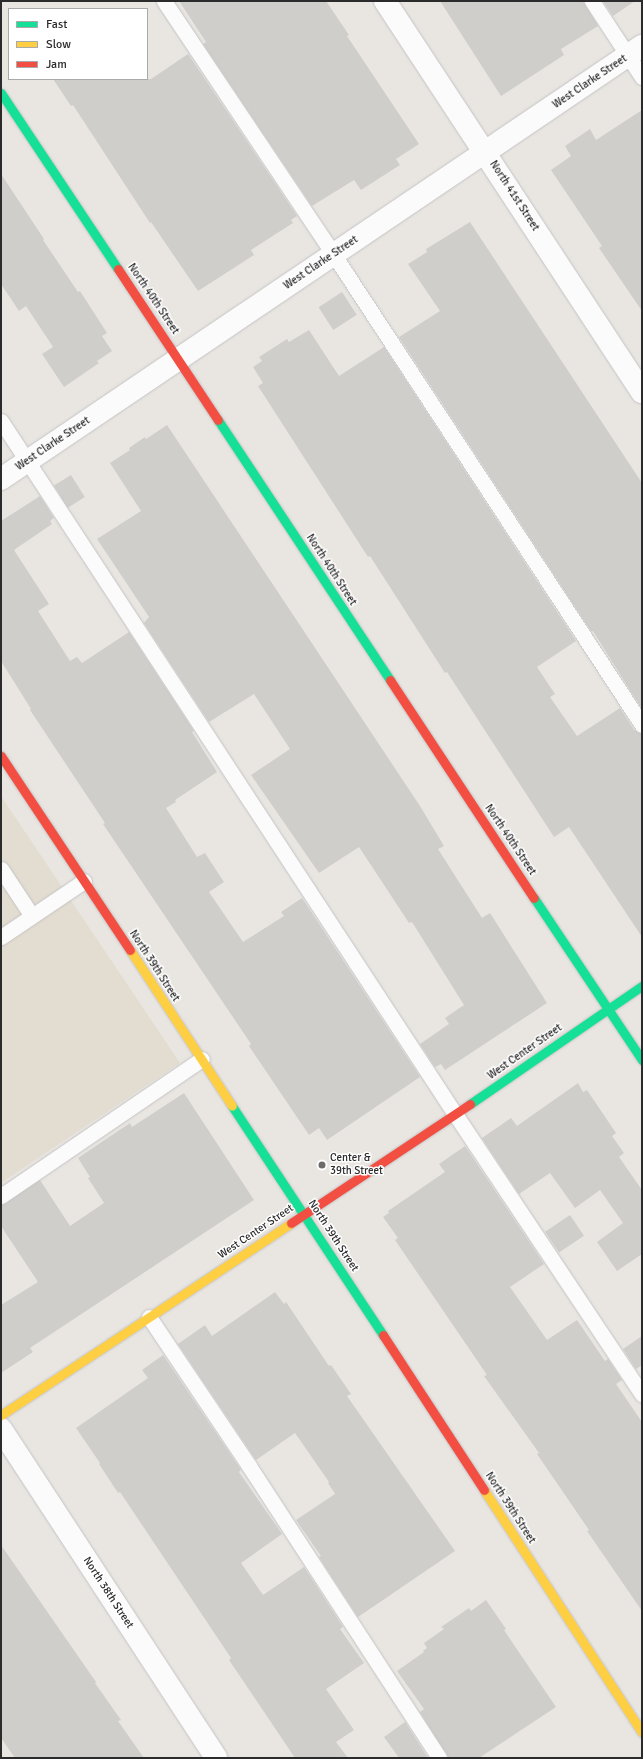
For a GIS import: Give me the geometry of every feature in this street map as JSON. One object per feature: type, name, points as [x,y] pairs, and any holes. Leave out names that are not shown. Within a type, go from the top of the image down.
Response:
[{"type":"street","name":"North 41st Street","points":[[385,1],[486,152],[642,392]]},
{"type":"street","name":"West Clarke Street","points":[[1,479],[635,51]]},
{"type":"street","name":"North 40th Street","points":[[1,92],[642,1060]]},
{"type":"street","name":"North 39th Street","points":[[1,756],[304,1214],[642,1732]]},
{"type":"street","name":"West Center Street","points":[[1,1415],[456,1114],[642,986]]},
{"type":"street","name":"North 38th Street","points":[[1,1429],[216,1758]]},
{"type":"lane","points":[[164,1],[334,255],[642,725]]},
{"type":"lane","points":[[592,1],[635,51],[642,77]]},
{"type":"lane","points":[[1,421],[456,1114],[642,1394]]},
{"type":"lane","points":[[1,869],[32,916]]},
{"type":"lane","points":[[1,937],[84,881]]},
{"type":"lane","points":[[1,1196],[202,1060]]},
{"type":"lane","points":[[148,1317],[240,1453],[439,1758]]},
{"type":"shaded area","points":[[1,796],[180,1063],[1,1183]]},
{"type":"building","points":[[179,1],[326,1],[349,35],[347,36],[419,144],[396,159],[400,165],[361,190],[354,180],[312,206],[203,44],[206,42]]},
{"type":"building","points":[[440,1],[583,1],[598,26],[561,49],[564,55],[501,96]]},
{"type":"building","points":[[603,1],[635,1],[613,16]]},
{"type":"building","points":[[188,54],[297,216],[291,220],[293,223],[251,250],[254,255],[198,291],[151,222],[150,223],[73,105],[71,106],[54,80],[151,79]]},
{"type":"building","points":[[642,110],[642,311],[599,248],[602,246],[551,170],[571,156],[565,146],[590,129],[596,140]]},
{"type":"building","points":[[1,174],[44,239],[43,240],[78,292],[80,291],[107,333],[102,336],[112,351],[97,361],[99,363],[64,387],[42,354],[53,347],[26,306],[19,311],[1,284]]},
{"type":"building","points":[[470,222],[642,483],[642,709],[593,631],[591,631],[399,337],[440,311],[408,264],[427,252],[426,249]]},
{"type":"building","points":[[342,292],[357,315],[333,330],[319,307]]},
{"type":"building","points":[[309,330],[339,376],[384,347],[576,641],[537,667],[555,694],[550,697],[577,736],[620,708],[634,730],[642,734],[642,937],[569,827],[554,837],[447,672],[445,673],[370,556],[368,557],[258,386],[263,383],[253,367],[262,361],[259,357],[287,339],[289,342]]},
{"type":"building","points":[[167,425],[420,806],[444,846],[438,849],[482,918],[490,913],[547,1003],[445,1070],[441,1064],[435,1067],[420,1044],[449,1024],[445,1018],[464,1005],[412,922],[409,923],[359,847],[319,873],[251,775],[290,749],[254,694],[209,722],[144,623],[149,617],[97,539],[141,511],[110,463],[130,450],[129,448],[145,437],[146,439]]},
{"type":"building","points":[[71,475],[85,497],[68,508],[54,486]]},
{"type":"building","points":[[40,496],[54,518],[50,521],[52,524],[14,550],[49,604],[38,611],[70,661],[77,657],[82,663],[129,632],[194,731],[192,732],[217,772],[175,800],[176,802],[166,808],[197,857],[205,853],[224,882],[209,892],[243,942],[284,916],[281,912],[302,898],[420,1077],[327,1140],[319,1128],[309,1135],[249,1046],[251,1044],[103,824],[105,823],[30,710],[31,709],[1,661],[1,521]]},
{"type":"building","points":[[578,1083],[583,1092],[587,1090],[616,1133],[612,1136],[624,1153],[619,1157],[642,1190],[642,1254],[617,1271],[597,1242],[623,1223],[600,1190],[575,1208],[550,1173],[519,1194],[482,1138],[511,1118],[517,1126]]},
{"type":"building","points":[[184,1093],[254,1200],[30,1348],[33,1352],[1,1373],[1,1305],[38,1282],[1,1226],[1,1205],[40,1180],[70,1226],[104,1203],[88,1178],[90,1177],[78,1158],[130,1123],[132,1127]]},
{"type":"building","points":[[465,1146],[544,1264],[510,1287],[547,1340],[577,1320],[605,1361],[608,1359],[622,1380],[616,1384],[642,1422],[642,1611],[587,1531],[589,1530],[537,1454],[539,1453],[484,1376],[487,1375],[395,1240],[398,1238],[383,1217],[389,1213],[388,1211],[445,1172],[439,1164]]},
{"type":"building","points":[[570,1215],[584,1236],[559,1253],[545,1232]]},
{"type":"building","points":[[275,1292],[284,1304],[286,1302],[329,1366],[331,1365],[351,1394],[347,1396],[455,1551],[358,1617],[319,1557],[321,1556],[296,1520],[335,1494],[328,1483],[329,1482],[295,1433],[256,1460],[178,1344],[205,1325],[212,1336]]},
{"type":"building","points":[[642,1336],[642,1365],[636,1369],[623,1349]]},
{"type":"building","points":[[163,1355],[241,1470],[239,1472],[282,1534],[241,1563],[263,1595],[304,1567],[343,1627],[340,1629],[364,1663],[326,1689],[354,1730],[336,1742],[348,1758],[295,1758],[229,1660],[231,1658],[120,1492],[118,1493],[76,1428],[148,1378],[142,1370]]},
{"type":"building","points":[[1,1545],[96,1682],[95,1683],[121,1720],[118,1721],[144,1758],[15,1758],[1,1738]]},
{"type":"building","points":[[486,1600],[506,1629],[504,1630],[556,1707],[479,1758],[448,1758],[420,1712],[424,1709],[397,1671],[424,1652],[423,1651],[427,1648],[424,1643],[444,1629],[441,1627],[469,1608],[471,1611]]},
{"type":"building","points":[[405,1722],[428,1758],[399,1758],[384,1737]]},
{"type":"traffic: fast","points":[[1,93],[118,269]]},
{"type":"traffic: fast","points":[[218,420],[390,680]]},
{"type":"traffic: fast","points":[[534,898],[642,1060]]},
{"type":"traffic: fast","points":[[470,1104],[642,986]]},
{"type":"traffic: fast","points":[[232,1106],[383,1335]]},
{"type":"traffic: slow","points":[[130,950],[232,1106]]},
{"type":"traffic: slow","points":[[1,1415],[291,1223]]},
{"type":"traffic: slow","points":[[484,1490],[642,1732]]},
{"type":"traffic: jam","points":[[118,269],[218,420]]},
{"type":"traffic: jam","points":[[390,680],[534,898]]},
{"type":"traffic: jam","points":[[1,756],[130,950]]},
{"type":"traffic: jam","points":[[291,1223],[470,1104]]},
{"type":"traffic: jam","points":[[383,1335],[484,1490]]},
{"type":"place","name":"Center & 39th Street","points":[[322,1165]]}]
